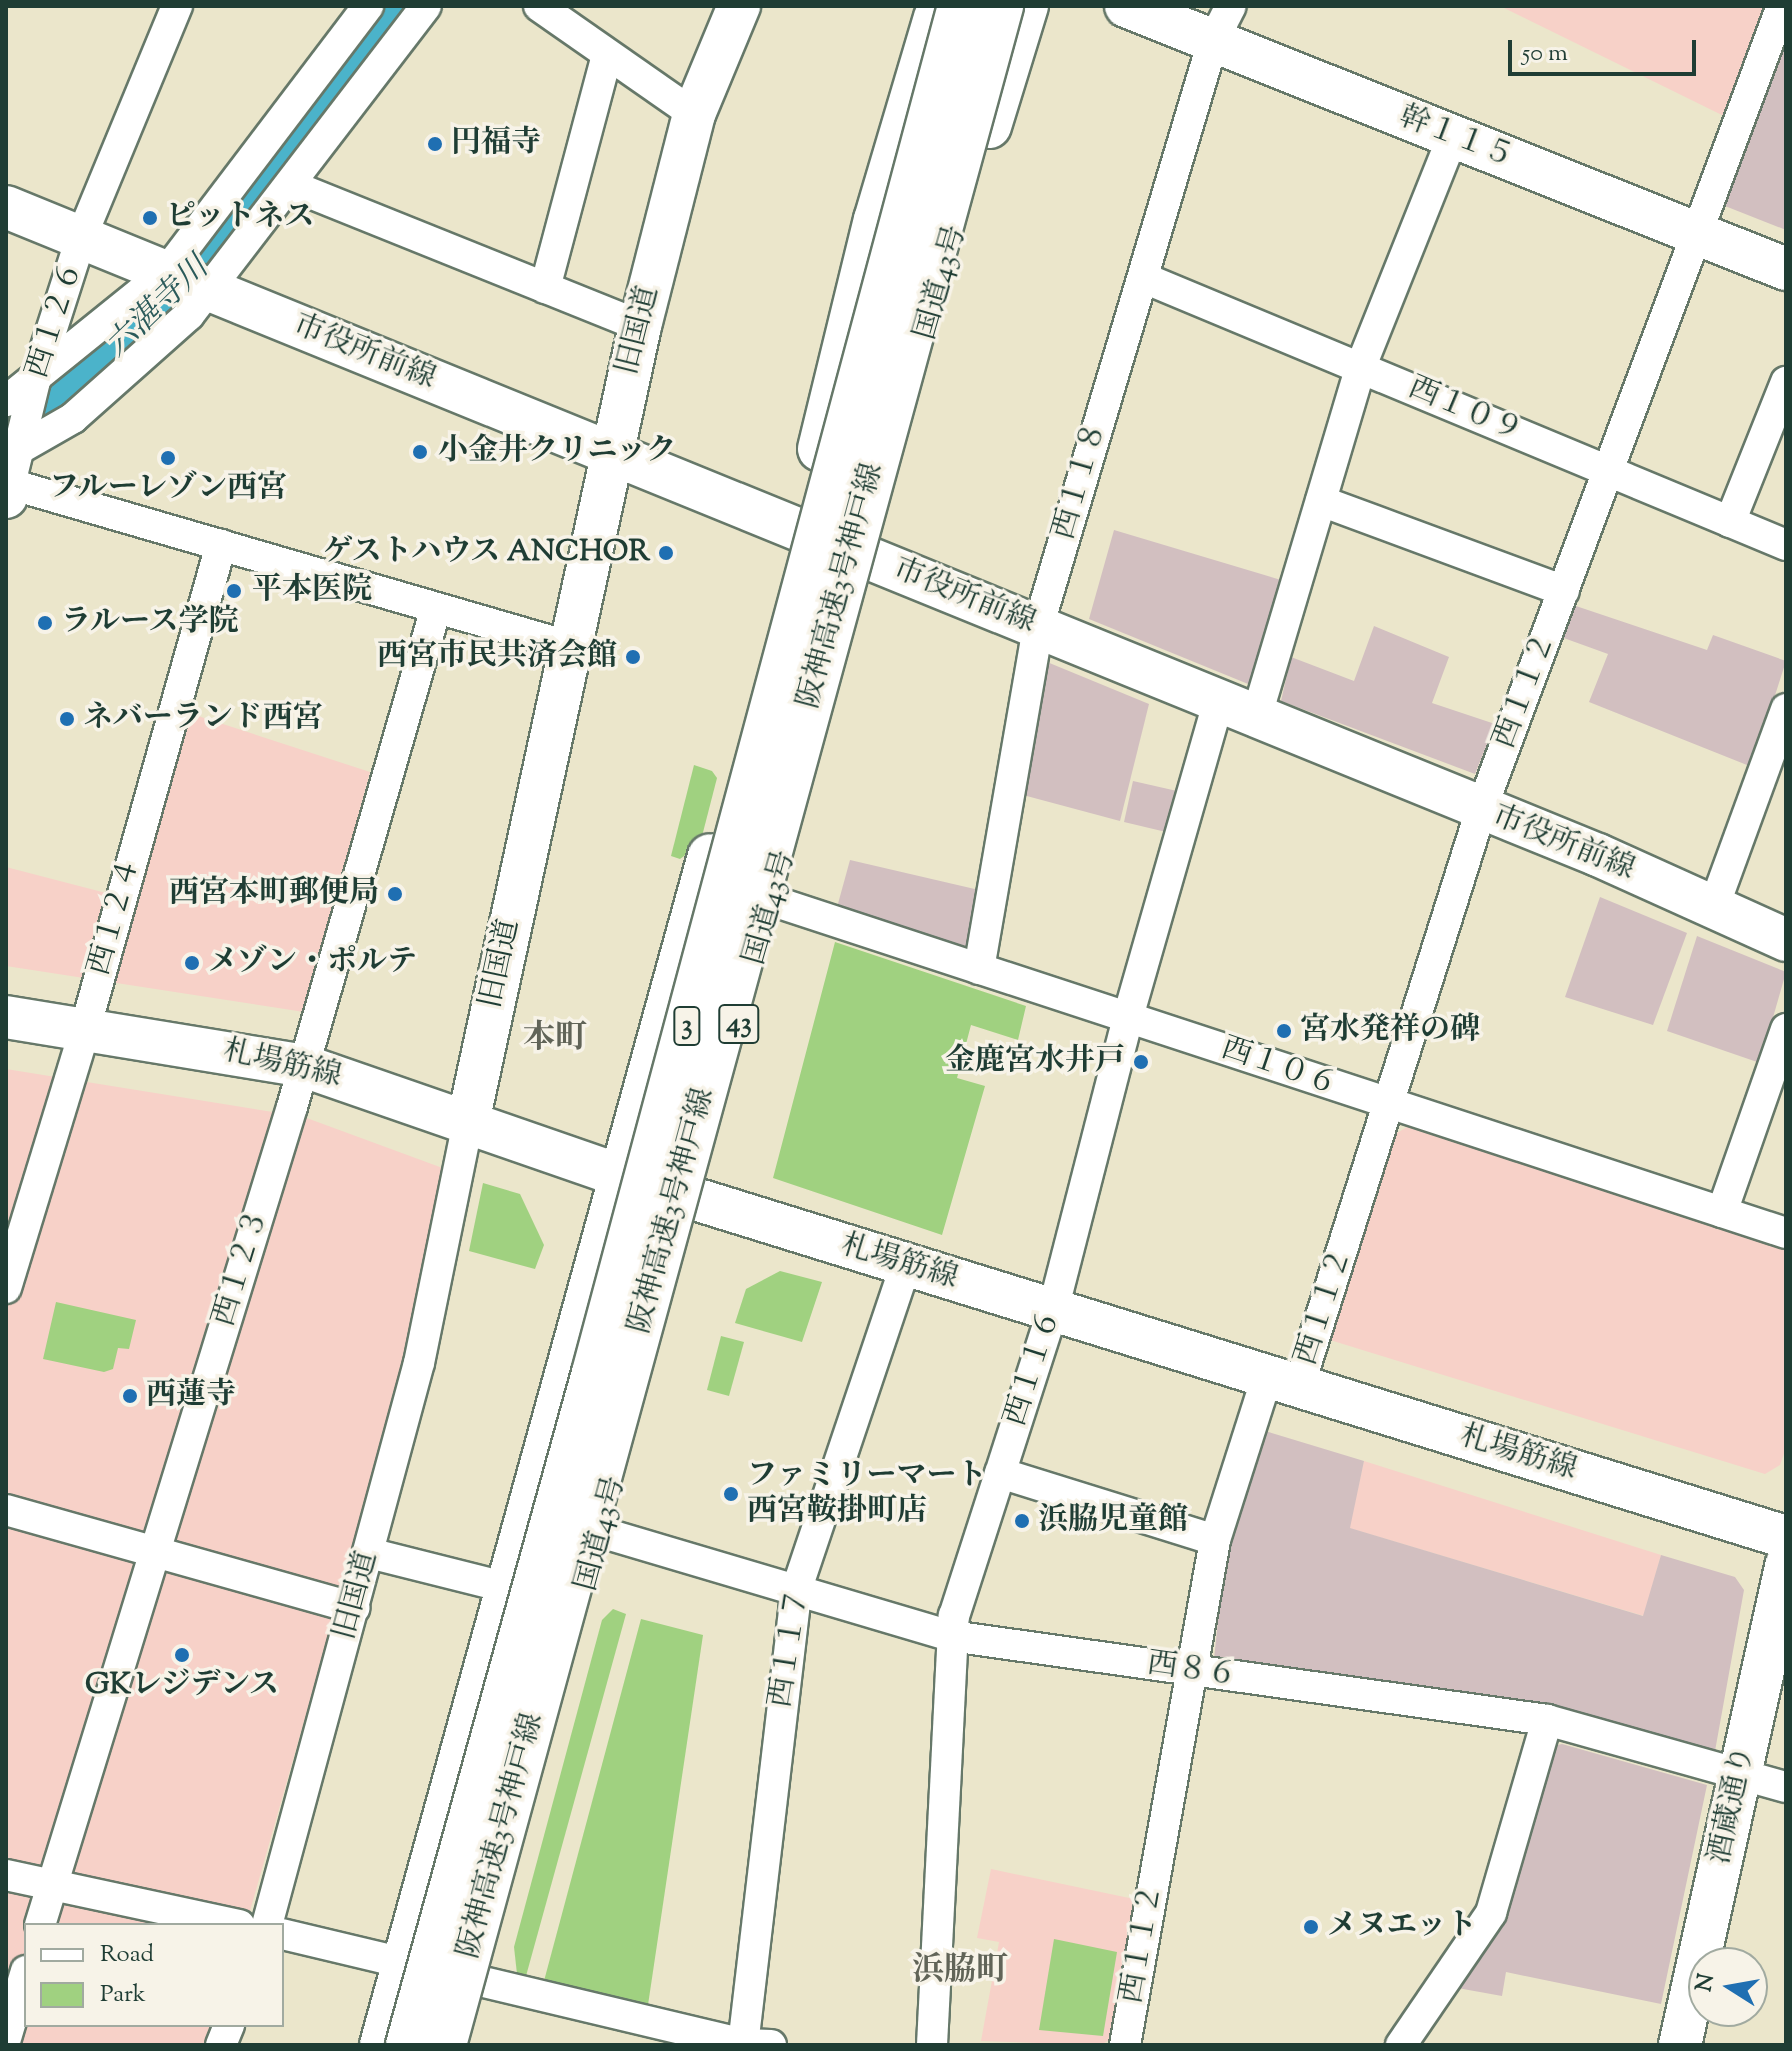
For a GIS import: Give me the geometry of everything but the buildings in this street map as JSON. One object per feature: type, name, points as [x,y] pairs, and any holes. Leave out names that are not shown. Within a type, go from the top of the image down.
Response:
[{"type":"highway","points":[[382,2045],[799,533],[876,220],[939,6]]},
{"type":"highway","name":"阪神高速3号神戸線","points":[[408,2045],[594,1373],[960,6]]},
{"type":"highway","name":"阪神高速3号神戸線","points":[[444,2045],[1001,6]]},
{"type":"highway","name":"国道43号","points":[[463,2045],[603,1533],[690,1197],[870,559],[932,318],[1026,6]]},
{"type":"street","name":"西１２６","points":[[13,465],[24,392],[82,235],[177,6]]},
{"type":"street","points":[[13,465],[120,379],[190,281],[368,6]]},
{"type":"street","points":[[24,392],[190,281],[290,185],[426,6]]},
{"type":"street","points":[[539,6],[694,114]]},
{"type":"street","name":"旧国道","points":[[268,1923],[369,1553],[439,1279],[468,1122],[568,646],[640,326],[694,114],[739,6]]},
{"type":"street","name":"幹１１５","points":[[1126,6],[1222,23],[1452,138],[1786,269]]},
{"type":"street","name":"西１１２","points":[[1125,2045],[1215,1540],[1283,1381],[1391,1105],[1481,810],[1782,6]]},
{"type":"street","name":"西１１８","points":[[979,969],[1038,627],[1222,23]]},
{"type":"street","points":[[545,288],[607,55]]},
{"type":"street","name":"西１１６","points":[[932,2045],[951,1636],[1053,1310],[1128,1017],[1237,710],[1321,501],[1361,366],[1452,138]]},
{"type":"street","points":[[290,185],[640,326]]},
{"type":"street","name":"市役所前線","points":[[6,207],[82,235],[799,533],[870,559],[1598,855],[1786,940]]},
{"type":"street","name":"西１０９","points":[[1144,278],[1361,366],[1609,474],[1786,545]]},
{"type":"street","points":[[1730,522],[1779,419],[1786,382]]},
{"type":"street","points":[[13,465],[221,545],[568,646]]},
{"type":"street","points":[[1321,501],[1564,591]]},
{"type":"street","name":"西１２４","points":[[6,1288],[85,1029],[221,545]]},
{"type":"street","name":"西１２３","points":[[41,1923],[304,1066],[436,608]]},
{"type":"street","points":[[1713,909],[1786,709]]},
{"type":"street","name":"西１０６","points":[[773,901],[1786,1233]]},
{"type":"street","name":"札場筋線","points":[[6,1017],[304,1066],[621,1176],[1786,1537]]},
{"type":"street","points":[[1722,1212],[1786,1029]]},
{"type":"street","name":"西１１７","points":[[743,2044],[796,1591],[906,1265]]},
{"type":"street","points":[[1000,1473],[1215,1540]]},
{"type":"street","points":[[6,1510],[354,1608]]},
{"type":"street","name":"西８６","points":[[603,1533],[951,1636],[1547,1720],[1786,1787]]},
{"type":"street","points":[[369,1553],[508,1588]]},
{"type":"street","name":"酒蔵通り","points":[[1680,2045],[1786,1565]]},
{"type":"street","points":[[1401,2045],[1491,1913],[1547,1720]]},
{"type":"street","points":[[6,1875],[230,1923]]},
{"type":"street","points":[[284,1934],[743,2044],[771,2045]]},
{"type":"street","points":[[6,2038],[24,1978]]},
{"type":"shaded area","points":[[1500,6],[1769,6],[1730,119]]},
{"type":"shaded area","points":[[1786,29],[1786,230],[1725,206]]},
{"type":"shaded area","points":[[1114,530],[1281,580],[1253,686],[1089,619]]},
{"type":"shaded area","points":[[1573,605],[1707,650],[1713,635],[1786,661],[1752,767],[1589,702],[1608,654],[1561,637]]},
{"type":"shaded area","points":[[1374,626],[1449,657],[1432,703],[1495,724],[1475,774],[1281,701],[1291,657],[1354,681]]},
{"type":"shaded area","points":[[1047,662],[1149,704],[1120,821],[1023,795]]},
{"type":"shaded area","points":[[189,713],[370,772],[304,1012],[6,966],[6,867],[133,900]]},
{"type":"shaded area","points":[[1133,781],[1177,791],[1166,832],[1124,822]]},
{"type":"shaded area","points":[[850,860],[979,890],[971,948],[836,911]]},
{"type":"shaded area","points":[[1600,897],[1687,933],[1653,1025],[1565,997]]},
{"type":"shaded area","points":[[1697,936],[1786,972],[1760,1063],[1667,1031]]},
{"type":"shaded area","points":[[6,1069],[304,1117],[448,1170],[404,1370],[247,1923],[24,1923],[24,2027],[209,2027],[203,2045],[6,2045]]},
{"type":"shaded area","points":[[1407,1127],[1786,1249],[1786,1448],[1780,1465],[1765,1474],[1330,1340],[1397,1133]]},
{"type":"shaded area","points":[[1265,1431],[1364,1461],[1350,1528],[1643,1616],[1661,1555],[1735,1577],[1744,1590],[1715,1751],[1564,1711],[1214,1659],[1225,1554]]},
{"type":"shaded area","points":[[1364,1461],[1661,1555],[1644,1616],[1349,1528]]},
{"type":"shaded area","points":[[1562,1744],[1707,1785],[1661,2004],[1506,1972],[1502,1996],[1452,1987],[1505,1921],[1553,1746]]},
{"type":"shaded area","points":[[991,1869],[1134,1899],[1109,2040],[1101,2045],[981,2041],[999,1942],[977,1938]]},
{"type":"green space","points":[[694,765],[712,771],[717,778],[700,844],[680,859],[671,856]]},
{"type":"green space","points":[[835,942],[1026,1006],[1018,1040],[971,1025],[957,1078],[985,1086],[942,1235],[773,1178]]},
{"type":"green space","points":[[483,1183],[520,1194],[544,1245],[535,1269],[469,1251]]},
{"type":"green space","points":[[780,1271],[822,1282],[802,1342],[735,1323],[746,1289]]},
{"type":"green space","points":[[56,1302],[136,1320],[129,1349],[118,1348],[113,1369],[104,1372],[43,1359]]},
{"type":"green space","points":[[721,1336],[744,1342],[729,1396],[707,1390]]},
{"type":"green space","points":[[613,1609],[626,1614],[526,1976],[517,1974],[514,1947],[602,1620]]},
{"type":"green space","points":[[641,1619],[703,1635],[648,2005],[544,1981]]},
{"type":"green space","points":[[1054,1939],[1117,1952],[1103,2036],[1039,2030]]},
{"type":"waterway","name":"六湛寺川","points":[[6,430],[58,399],[166,307],[212,256],[399,6]]},
{"type":"place","name":"円福寺","points":[[435,144]]},
{"type":"place","name":"ピットネス","points":[[150,218]]},
{"type":"place","name":"小金井クリニック","points":[[420,452]]},
{"type":"place","name":"フルーレゾン西宮","points":[[168,458]]},
{"type":"place","name":"ゲストハウス ANCHOR","points":[[666,553]]},
{"type":"place","name":"平本医院","points":[[234,591]]},
{"type":"place","name":"ラルース学院","points":[[45,623]]},
{"type":"place","name":"西宮市民共済会館","points":[[633,657]]},
{"type":"place","name":"ネバーランド西宮","points":[[67,719]]},
{"type":"place","name":"西宮本町郵便局","points":[[395,894]]},
{"type":"place","name":"メゾン・ポルテ","points":[[192,963]]},
{"type":"place","name":"宮水発祥の碑","points":[[1284,1031]]},
{"type":"place","name":"金鹿宮水井戸","points":[[1141,1062]]},
{"type":"place","name":"西蓮寺","points":[[130,1396]]},
{"type":"place","name":"ファミリーマート 西宮鞍掛町店","points":[[731,1494]]},
{"type":"place","name":"浜脇児童館","points":[[1022,1521]]},
{"type":"place","name":"GKレジデンス","points":[[182,1655]]},
{"type":"place","name":"メヌエット","points":[[1311,1927]]},
{"type":"district","name":"本町","points":[[555,1039]]},
{"type":"district","name":"浜脇町","points":[[960,1971]]}]
